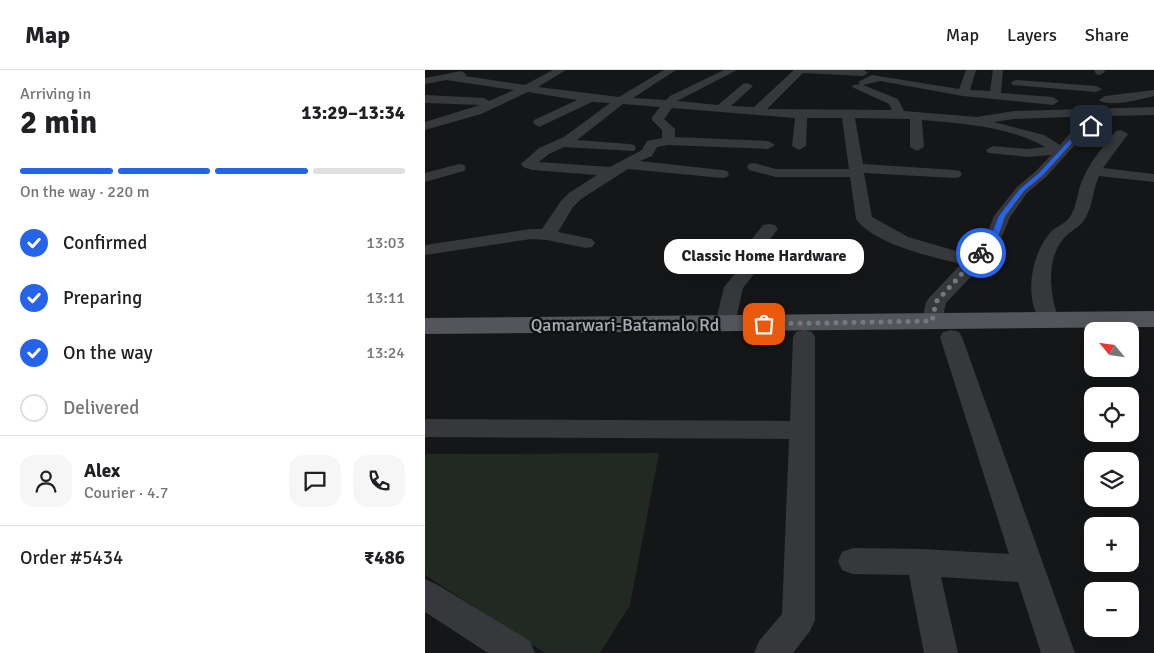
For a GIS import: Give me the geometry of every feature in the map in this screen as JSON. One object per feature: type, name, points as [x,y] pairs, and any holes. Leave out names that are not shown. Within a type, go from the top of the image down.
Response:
[{"type":"main road","name":"Qamarwari-Batamalo Rd","points":[[425,338],[804,337],[942,329],[1049,320],[1154,319]]},
{"type":"main road","name":"Qamarwari-Batamalo Rd","points":[[425,326],[725,324],[942,329],[1084,336]]},
{"type":"main road","points":[[1139,336],[1154,335]]},
{"type":"street","points":[[429,80],[485,70]]},
{"type":"street","points":[[533,71],[576,70]]},
{"type":"street","points":[[612,172],[532,166],[528,164],[544,151],[564,143],[620,101],[671,70]]},
{"type":"street","points":[[712,70],[731,71]]},
{"type":"street","points":[[757,111],[800,70]]},
{"type":"street","points":[[806,70],[861,81],[894,102],[900,115]]},
{"type":"street","points":[[963,93],[971,70]]},
{"type":"street","points":[[995,96],[998,70]]},
{"type":"street","points":[[1017,70],[1018,98]]},
{"type":"street","points":[[425,126],[472,113],[528,88],[559,71]]},
{"type":"street","points":[[668,141],[669,130],[657,117],[667,104],[680,95],[731,71]]},
{"type":"street","points":[[447,77],[620,101],[801,114],[900,115],[977,121],[1039,138],[1059,151]]},
{"type":"street","points":[[861,81],[877,77],[963,93],[1057,102],[1121,99],[1154,93]]},
{"type":"street","points":[[425,94],[438,84],[429,80]]},
{"type":"street","points":[[1017,83],[1096,89]]},
{"type":"street","points":[[711,158],[726,108],[747,86]]},
{"type":"street","points":[[539,123],[590,98]]},
{"type":"street","points":[[425,99],[497,102]]},
{"type":"street","points":[[977,121],[1014,115],[1154,111]]},
{"type":"street","points":[[425,114],[454,117]]},
{"type":"street","points":[[799,146],[801,114]]},
{"type":"street","points":[[848,114],[864,219],[874,228],[913,245],[974,262]]},
{"type":"street","points":[[1058,653],[1030,569],[942,329],[936,302],[974,262],[994,237],[999,221],[1017,196],[1078,133],[1101,121],[1102,118],[1098,114]]},
{"type":"street","points":[[916,117],[917,147]]},
{"type":"street","points":[[1049,320],[1041,296],[1042,272],[1051,243],[1059,233],[1070,227],[1078,217],[1091,178],[1121,134]]},
{"type":"street","points":[[564,143],[647,153],[653,144],[668,141],[768,145]]},
{"type":"street","points":[[993,150],[1027,153],[1059,151]]},
{"type":"street","points":[[547,235],[567,204],[575,196],[612,172],[631,151]]},
{"type":"street","points":[[631,151],[722,174]]},
{"type":"street","points":[[754,167],[776,173],[857,170],[955,174]]},
{"type":"street","points":[[425,178],[459,168]]},
{"type":"street","points":[[1095,171],[1154,178]]},
{"type":"street","points":[[725,324],[731,296],[735,287],[756,260],[758,242],[769,228]]},
{"type":"street","points":[[425,250],[518,234],[547,235],[586,243]]},
{"type":"street","points":[[771,653],[798,620],[804,337]]},
{"type":"street","points":[[425,428],[801,430]]},
{"type":"street","points":[[853,562],[922,562],[1030,569]]},
{"type":"street","points":[[922,562],[941,653]]},
{"type":"street","points":[[425,594],[518,653]]},
{"type":"shaded area","points":[[659,453],[630,605],[600,653],[545,653],[425,575],[425,454]]},
{"type":"way so far","points":[[764,324],[932,321],[936,302],[981,253]]},
{"type":"place","name":"Classic Home Hardware","points":[[764,324]]},
{"type":"route","points":[[981,253],[994,237],[1002,216],[1022,190],[1041,174],[1078,133],[1091,126]]}]
